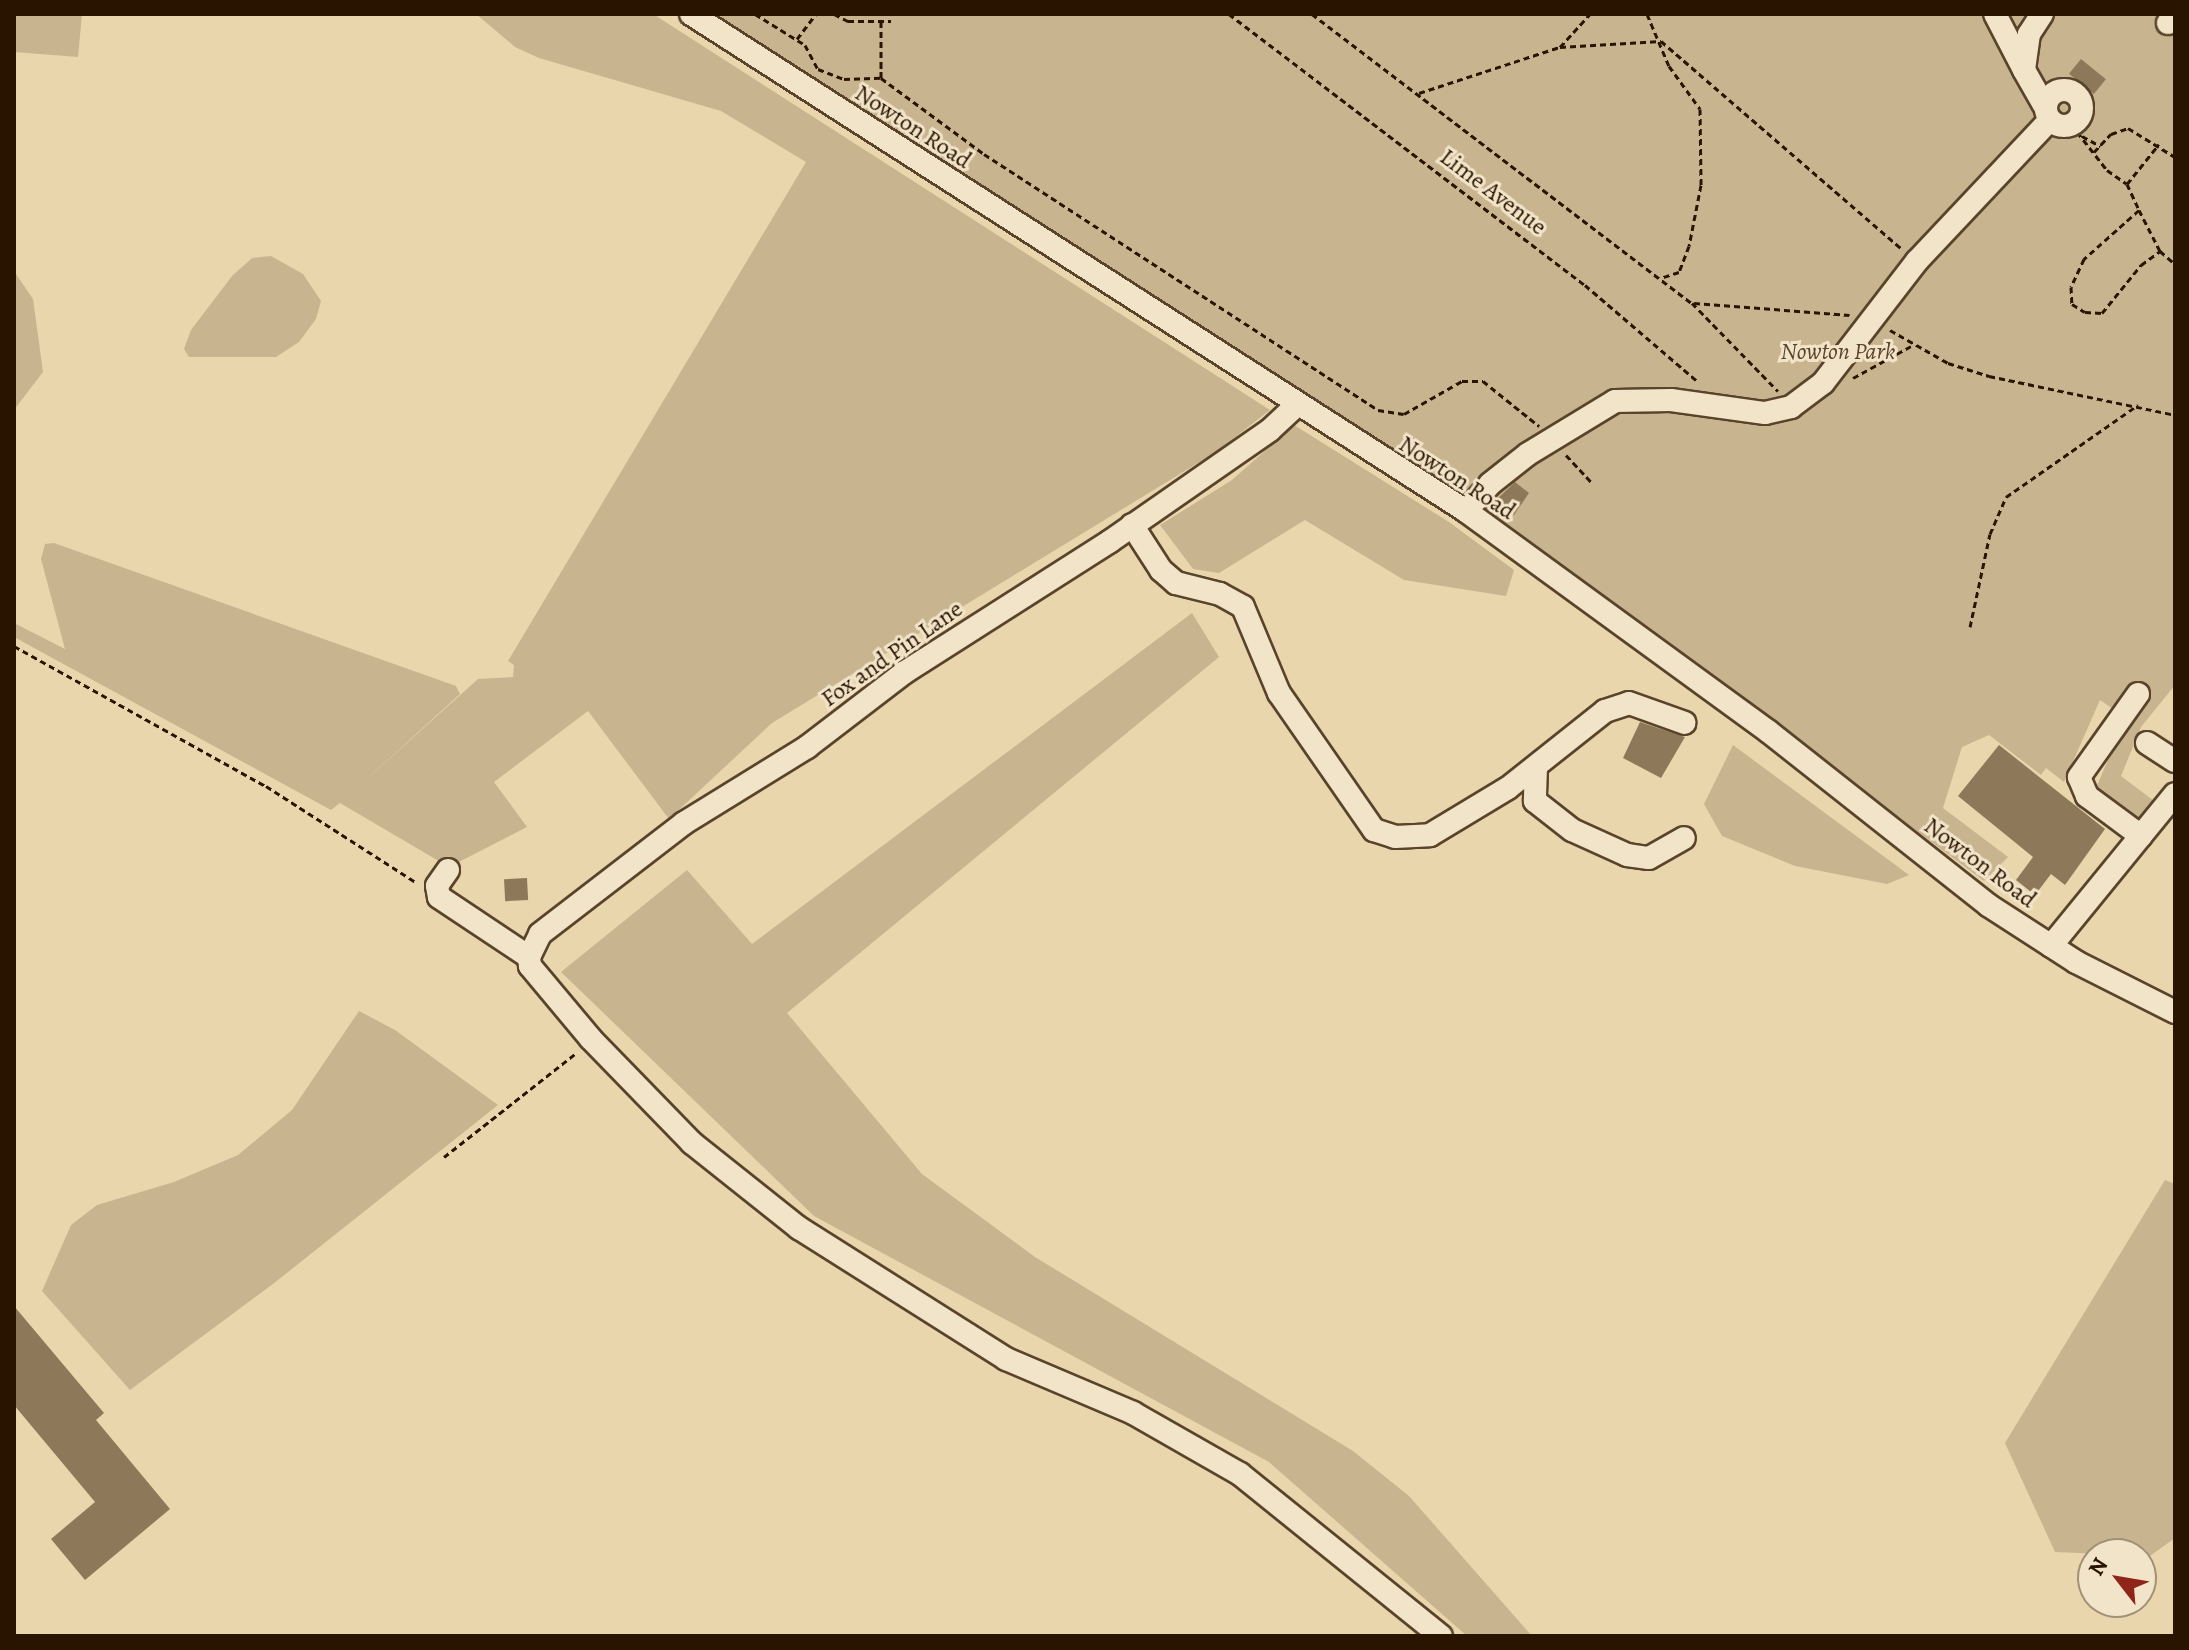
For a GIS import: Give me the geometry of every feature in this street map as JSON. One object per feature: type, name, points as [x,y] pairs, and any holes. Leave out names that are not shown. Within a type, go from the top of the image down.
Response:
[{"type":"street","name":"Nowton Road","points":[[691,14],[1296,406],[1466,511],[1769,732],[1988,905],[2051,946],[2175,1012]]},
{"type":"street","points":[[1466,511],[1490,484],[1615,401],[1671,400],[1765,413],[1791,407],[1823,383],[1876,320],[1917,261],[2062,122],[2024,70],[1995,14]]},
{"type":"street","points":[[2024,70],[2029,34],[2042,14]]},
{"type":"street","name":"Fox and Pin Lane","points":[[529,957],[540,934],[684,823],[807,747],[905,672],[1132,525],[1270,430],[1296,406]]},
{"type":"street","points":[[1132,525],[1161,570],[1176,583],[1220,594],[1243,607],[1279,693],[1374,830],[1403,838],[1430,835],[1508,788],[1605,711],[1629,703],[1685,723]]},
{"type":"street","points":[[2138,694],[2079,777],[2087,796],[2141,836]]},
{"type":"street","points":[[2147,743],[2175,761]]},
{"type":"street","points":[[1535,801],[1536,767]]},
{"type":"street","points":[[1508,788],[1535,801],[1552,819],[1627,855],[1649,858],[1684,838]]},
{"type":"street","points":[[2051,946],[2175,794]]},
{"type":"street","points":[[448,870],[437,886],[439,897],[529,957],[530,966],[586,1033],[692,1143],[799,1228],[1006,1359],[1133,1413],[1240,1474],[1441,1636]]},
{"type":"path","points":[[755,14],[805,45],[818,69],[825,69],[844,79],[881,78],[984,154],[1378,410],[1404,414],[1462,381],[1483,381],[1552,440],[1592,483]]},
{"type":"path","points":[[797,39],[816,14]]},
{"type":"path","points":[[834,14],[848,21],[891,21]]},
{"type":"path","name":"Lime Avenue","points":[[1229,14],[1585,285],[1728,409]]},
{"type":"path","points":[[1312,14],[1692,303],[1759,367],[1791,407]]},
{"type":"path","points":[[1560,47],[1590,14]]},
{"type":"path","points":[[1647,14],[1669,66],[1700,109],[1701,185],[1679,272],[1661,278]]},
{"type":"path","points":[[881,21],[881,78]]},
{"type":"path","points":[[1419,93],[1560,47],[1661,41],[1917,261]]},
{"type":"path","points":[[2062,122],[2100,146]]},
{"type":"path","points":[[2062,122],[2094,152],[2107,170],[2127,184],[2160,251],[2175,264]]},
{"type":"path","points":[[2094,152],[2128,128],[2159,143],[2175,157]]},
{"type":"path","points":[[2127,184],[2159,143]]},
{"type":"path","points":[[2139,210],[2084,259],[2071,287],[2072,304],[2085,312],[2102,313],[2141,265],[2160,251]]},
{"type":"path","points":[[1692,303],[1876,320],[1913,345],[1989,376],[2139,404],[2175,415]]},
{"type":"path","points":[[1823,383],[1854,378],[1913,345]]},
{"type":"path","points":[[1970,627],[1990,534],[2006,497],[2139,404]]},
{"type":"path","points":[[14,646],[266,786],[439,897]]},
{"type":"path","points":[[444,1157],[582,1048],[586,1033]]},
{"type":"green space","points":[[14,14],[82,14],[78,57],[14,52]]},
{"type":"green space","points":[[476,14],[653,14],[1270,410],[1216,452],[772,723],[669,819],[588,711],[494,782],[527,827],[449,867],[340,803],[331,810],[14,637],[14,623],[65,649],[41,559],[45,544],[54,543],[456,686],[460,694],[357,788],[478,679],[513,677],[514,665],[508,661],[806,162],[721,111],[539,58],[515,47]]},
{"type":"green space","name":"Nowton Park","points":[[716,14],[2175,14],[2175,685],[2141,727],[2121,776],[2158,804],[2142,825],[2096,788],[2126,718],[2100,700],[2064,782],[2046,768],[2041,775],[1989,735],[1962,747],[1943,808],[2008,857],[1984,881],[1467,496]]},
{"type":"green space","points":[[271,256],[303,274],[321,301],[316,319],[299,342],[276,357],[189,357],[184,349],[191,330],[232,276],[252,258]]},
{"type":"green space","points":[[14,271],[33,299],[43,372],[14,410]]},
{"type":"green space","points":[[1294,425],[1449,522],[1514,570],[1506,596],[1404,580],[1305,520],[1219,573],[1193,569],[1160,525],[1232,480]]},
{"type":"green space","points":[[1192,613],[1219,657],[787,1013],[922,1174],[1035,1257],[1353,1451],[1409,1496],[1532,1636],[1467,1636],[1269,1462],[814,1216],[561,972],[687,870],[752,944]]},
{"type":"green space","points":[[1733,745],[1909,875],[1887,884],[1795,866],[1722,836],[1704,804]]},
{"type":"green space","points":[[359,1011],[395,1030],[498,1105],[273,1284],[130,1390],[42,1291],[71,1225],[97,1205],[174,1182],[238,1155],[292,1110]]},
{"type":"green space","points":[[2165,1180],[2175,1184],[2175,1538],[2157,1551],[2157,1538],[2077,1538],[2077,1553],[2055,1552],[2005,1443]]},
{"type":"building","points":[[2081,59],[2106,79],[2094,94],[2069,74]]},
{"type":"building","points":[[1515,482],[1529,493],[1514,515],[1495,501]]},
{"type":"building","points":[[1640,722],[1685,737],[1661,778],[1623,758]]},
{"type":"building","points":[[1999,745],[2105,829],[2065,885],[2051,874],[2035,895],[2016,880],[2033,857],[1958,796]]},
{"type":"building","points":[[527,878],[528,900],[505,901],[504,879]]},
{"type":"building","points":[[14,1306],[104,1413],[96,1420],[170,1509],[85,1580],[51,1539],[95,1502],[14,1405]]}]
